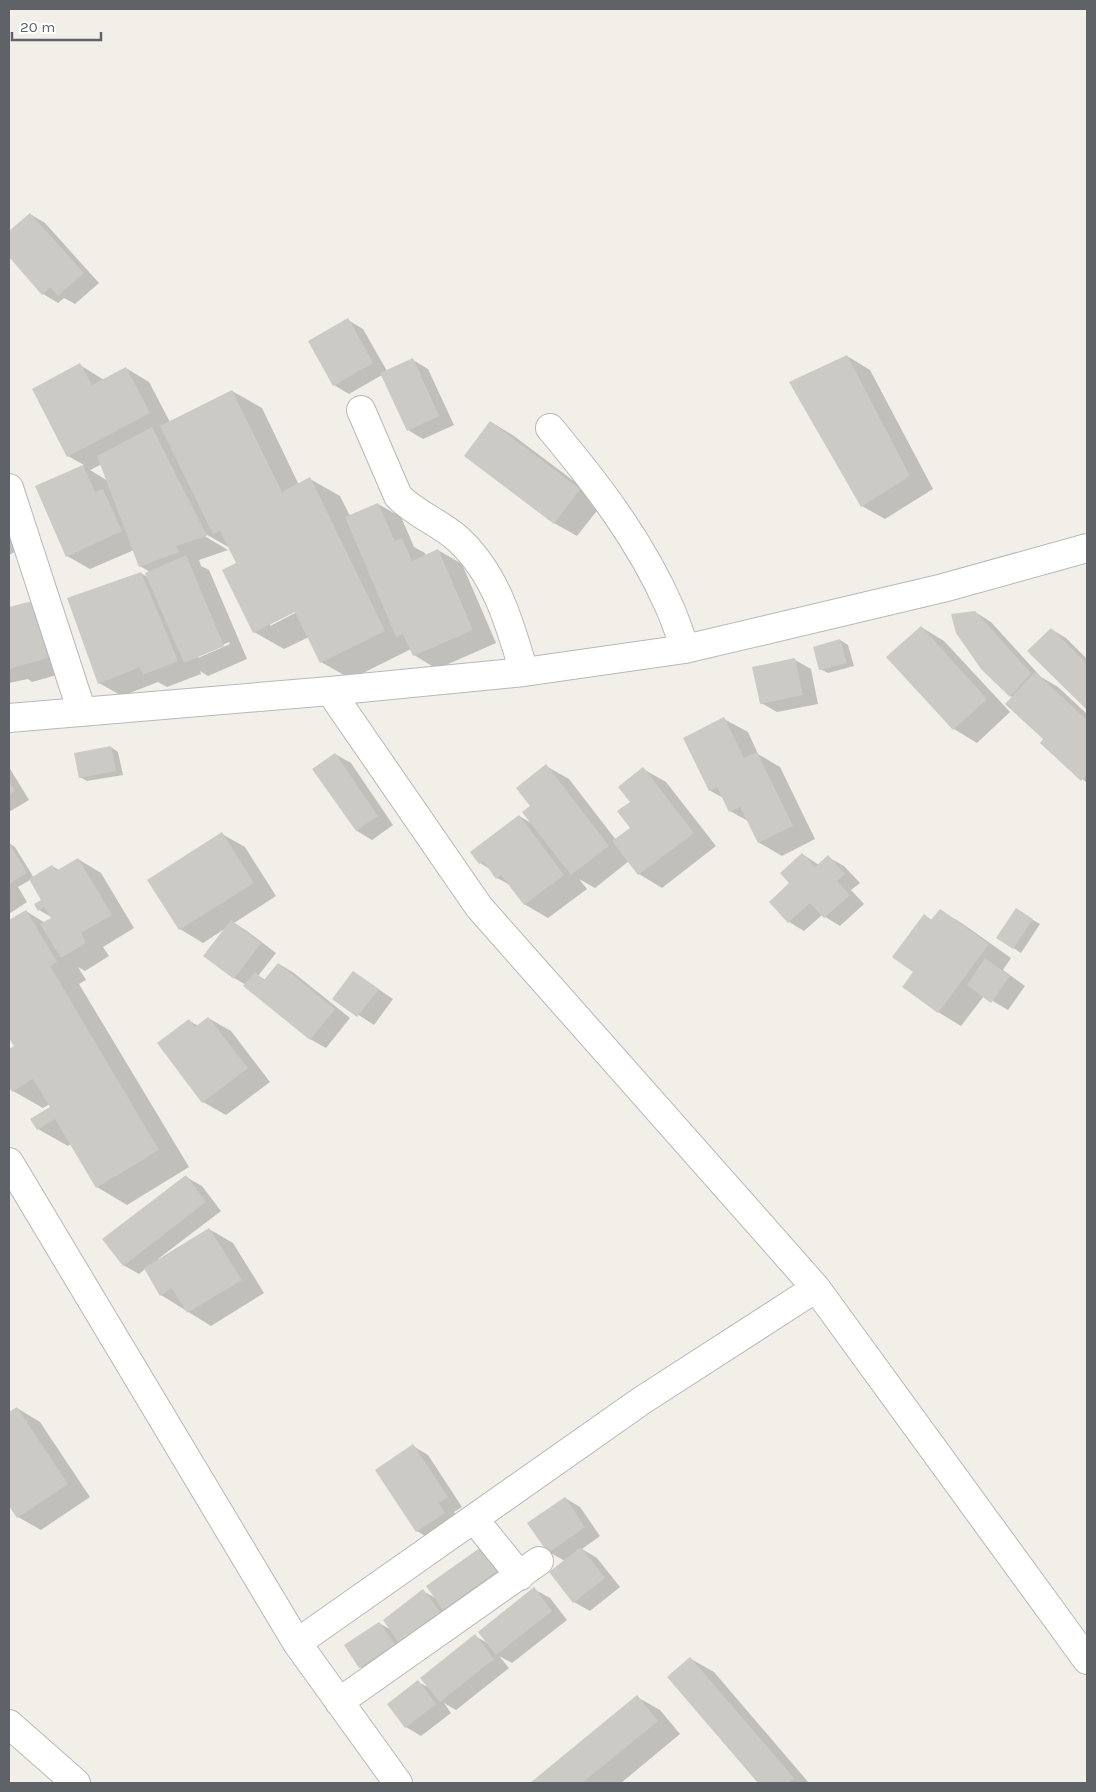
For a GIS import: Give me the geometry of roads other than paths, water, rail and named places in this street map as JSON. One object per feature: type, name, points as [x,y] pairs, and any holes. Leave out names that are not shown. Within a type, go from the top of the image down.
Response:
[{"type":"street","points":[[360,410],[398,496],[406,504],[457,538],[470,551],[489,579],[509,619],[524,672]]},
{"type":"street","points":[[550,428],[605,497],[636,543],[670,606],[685,649]]},
{"type":"street","points":[[9,488],[82,712]]},
{"type":"street","points":[[9,718],[330,691],[524,672],[685,649],[943,588],[1087,548]]},
{"type":"street","points":[[330,691],[479,907],[816,1288],[1087,1660]]},
{"type":"street","points":[[9,1162],[297,1643],[398,1783]]},
{"type":"street","points":[[297,1643],[640,1401],[816,1288]]},
{"type":"street","points":[[340,1702],[529,1569],[474,1518]]},
{"type":"street","points":[[9,1724],[76,1783]]}]
